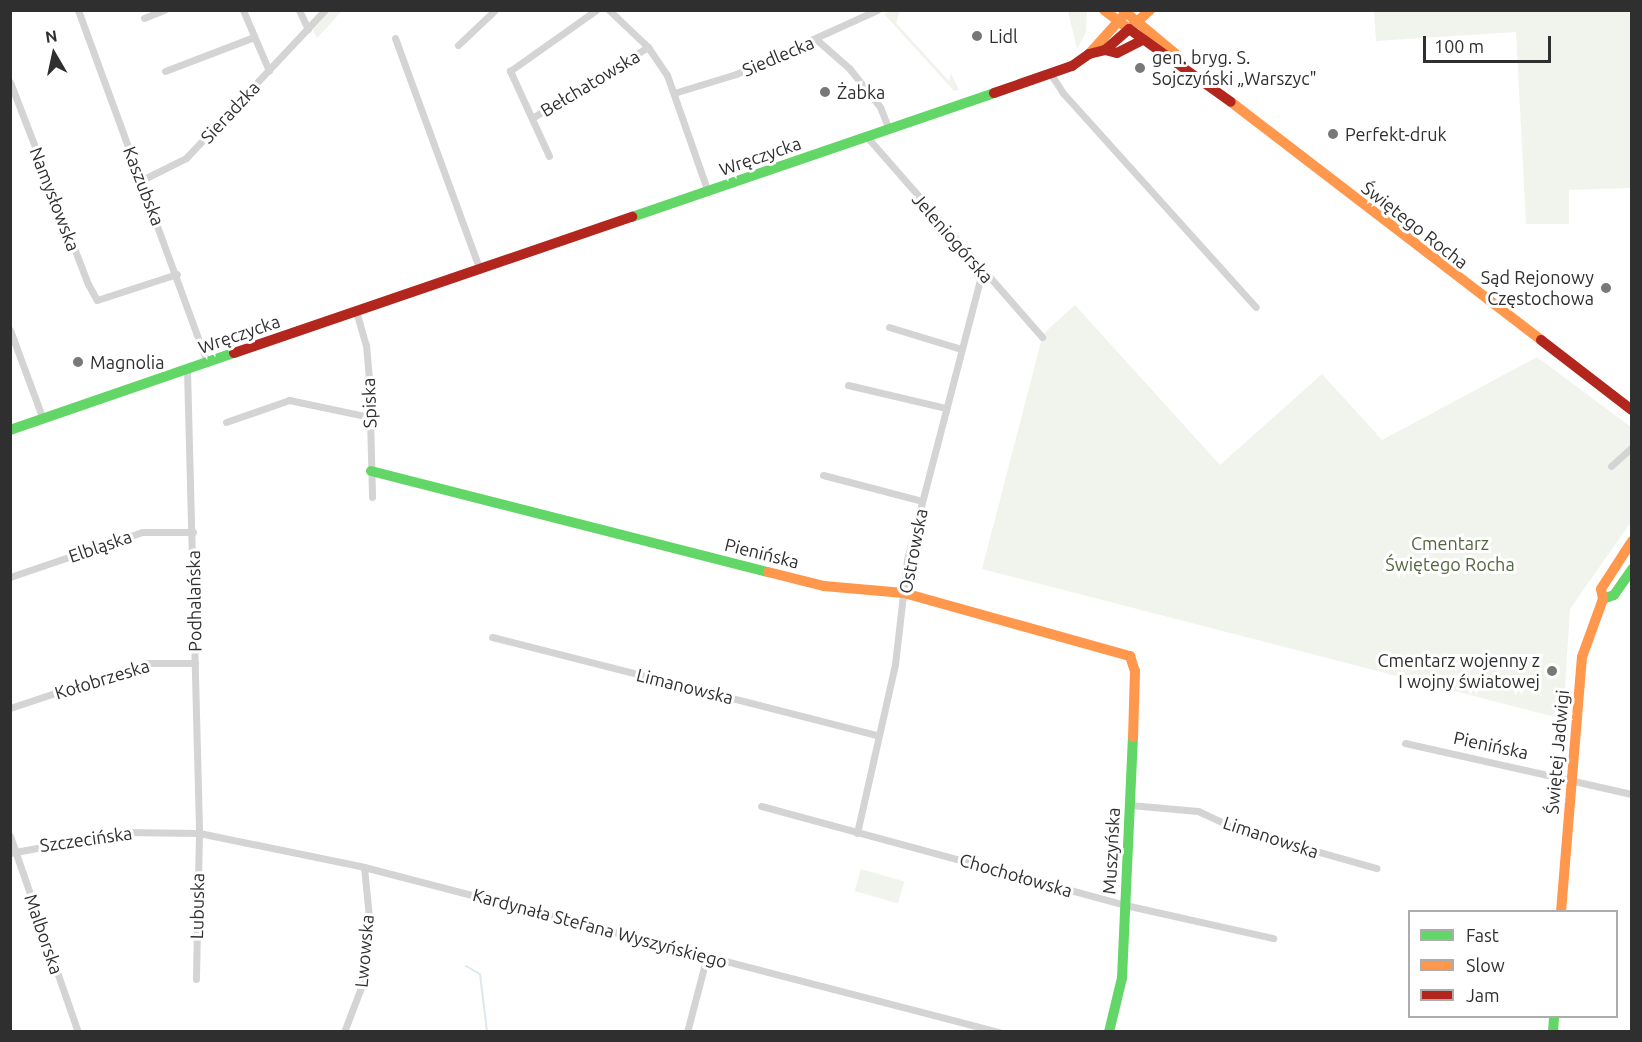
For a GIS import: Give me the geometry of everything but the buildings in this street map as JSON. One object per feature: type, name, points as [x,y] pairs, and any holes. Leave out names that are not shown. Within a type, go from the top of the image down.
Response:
[{"type":"street","name":"Kaszubska","points":[[78,10],[177,274],[207,363]]},
{"type":"street","points":[[144,18],[164,10]]},
{"type":"street","points":[[243,10],[269,71]]},
{"type":"street","points":[[298,10],[308,29]]},
{"type":"street","name":"Sieradzka","points":[[142,180],[186,158],[325,10]]},
{"type":"street","points":[[458,45],[495,10]]},
{"type":"street","name":"Bełchatowska","points":[[549,156],[510,71],[596,10]]},
{"type":"street","name":"Bełchatowska","points":[[609,10],[648,47],[662,66],[674,93],[708,192]]},
{"type":"street","name":"Siedlecka","points":[[674,93],[736,74],[817,40],[877,10]]},
{"type":"street","name":"Świętego Rocha","points":[[1104,10],[1124,14],[1143,40],[1172,62],[1180,63],[1632,410]]},
{"type":"street","name":"Wręczycka","points":[[10,430],[1072,66],[1089,54],[1105,50],[1150,10]]},
{"type":"street","name":"Wręczycka","points":[[1089,54],[1094,44],[1124,14]]},
{"type":"street","name":"Świętego Rocha","points":[[1133,25],[1177,55],[1180,63]]},
{"type":"street","points":[[165,71],[254,37]]},
{"type":"street","points":[[394,38],[480,270]]},
{"type":"street","points":[[817,40],[849,68],[880,107],[889,129]]},
{"type":"street","points":[[1105,50],[1117,53],[1143,40]]},
{"type":"street","name":"Bełchatowska","points":[[532,118],[648,47]]},
{"type":"street","points":[[1050,74],[1063,93],[1256,307]]},
{"type":"street","name":"Namysłowska","points":[[10,82],[88,284],[98,300],[114,297],[177,274]]},
{"type":"street","name":"Jeleniogórska","points":[[867,137],[982,272],[1042,337]]},
{"type":"street","name":"Ostrowska","points":[[857,833],[877,735],[895,664],[908,560],[982,272]]},
{"type":"street","name":"Spiska","points":[[357,311],[366,345],[372,497]]},
{"type":"street","points":[[889,327],[961,349]]},
{"type":"street","points":[[10,330],[43,420]]},
{"type":"street","name":"Podhalańska","points":[[187,370],[193,532],[199,833]]},
{"type":"street","points":[[848,385],[946,408]]},
{"type":"street","points":[[226,422],[289,400],[370,417]]},
{"type":"street","points":[[1611,466],[1632,447]]},
{"type":"street","name":"Pienińska","points":[[371,471],[824,586],[904,592],[1113,650],[1130,656],[1135,671]]},
{"type":"street","points":[[823,475],[922,501]]},
{"type":"street","name":"Elbląska","points":[[10,577],[141,532],[193,532]]},
{"type":"street","name":"Świętej Jadwigi","points":[[1561,910],[1582,657],[1602,599],[1601,589],[1632,540]]},
{"type":"street","points":[[1602,599],[1614,594],[1632,569]]},
{"type":"street","name":"Limanowska","points":[[492,638],[877,735]]},
{"type":"street","name":"Kołobrzeska","points":[[10,708],[138,665],[195,663]]},
{"type":"street","name":"Muszyńska","points":[[1109,1032],[1122,978],[1135,671]]},
{"type":"street","name":"Pienińska","points":[[1405,743],[1632,794]]},
{"type":"street","name":"Limanowska","points":[[1130,805],[1198,811],[1234,828],[1376,868]]},
{"type":"street","name":"Chochołowska","points":[[760,806],[1125,905],[1273,938]]},
{"type":"street","name":"Szczecińska","points":[[13,852],[122,832],[199,833]]},
{"type":"street","name":"Kardynała Stefana Wyszyńskiego","points":[[199,833],[364,867],[999,1032]]},
{"type":"street","name":"Lubuska","points":[[196,979],[199,833]]},
{"type":"street","name":"Malborska","points":[[10,836],[13,852],[78,1032]]},
{"type":"street","name":"Lwowska","points":[[344,1032],[365,977],[369,917],[364,867]]},
{"type":"street","points":[[687,1032],[707,956]]},
{"type":"green space","points":[[331,10],[342,11],[317,38],[313,30]]},
{"type":"green space","points":[[892,10],[900,11],[896,23],[949,81],[951,73],[959,90],[954,91],[884,14]]},
{"type":"green space","points":[[1068,11],[1087,11],[1086,32],[1077,49]]},
{"type":"green space","points":[[1374,11],[1630,11],[1631,188],[1569,190],[1569,224],[1526,224],[1516,32],[1376,41]]},
{"type":"green space","name":"Cmentarz Świętego Rocha","points":[[1075,305],[1220,465],[1322,374],[1382,440],[1537,357],[1631,427],[1631,522],[1570,609],[1563,719],[982,569],[1043,334]]},
{"type":"green space","points":[[861,869],[904,881],[898,904],[855,891]]},
{"type":"waterway","points":[[466,966],[480,974],[487,1032]]},
{"type":"traffic: fast","points":[[632,217],[994,93]]},
{"type":"traffic: fast","points":[[10,430],[234,353]]},
{"type":"traffic: fast","points":[[371,471],[768,572]]},
{"type":"traffic: fast","points":[[1603,599],[1614,595],[1632,569]]},
{"type":"traffic: fast","points":[[1109,1032],[1122,978],[1133,737]]},
{"type":"traffic: fast","points":[[1553,1032],[1554,1018]]},
{"type":"traffic: slow","points":[[1104,10],[1129,29],[1150,10]]},
{"type":"traffic: slow","points":[[1123,10],[1177,55],[1180,63]]},
{"type":"traffic: slow","points":[[1089,54],[1124,15]]},
{"type":"traffic: slow","points":[[1231,102],[1541,340]]},
{"type":"traffic: slow","points":[[1561,910],[1582,657],[1603,599],[1601,589],[1632,541]]},
{"type":"traffic: slow","points":[[768,572],[824,586],[904,593],[1130,656],[1135,671],[1133,737]]},
{"type":"traffic: jam","points":[[994,93],[1072,66],[1089,54],[1105,50],[1129,29],[1231,102]]},
{"type":"traffic: jam","points":[[1105,50],[1117,53],[1143,40]]},
{"type":"traffic: jam","points":[[234,353],[632,217]]},
{"type":"traffic: jam","points":[[1541,340],[1632,410]]},
{"type":"place","name":"Lidl","points":[[977,36]]},
{"type":"place","name":"gen. bryg. S. Sojczyński „Warszyc\"","points":[[1140,68]]},
{"type":"place","name":"Żabka","points":[[825,92]]},
{"type":"place","name":"Perfekt-druk","points":[[1333,134]]},
{"type":"place","name":"Sąd Rejonowy Częstochowa","points":[[1606,288]]},
{"type":"place","name":"Magnolia","points":[[78,362]]},
{"type":"place","name":"Cmentarz wojenny z I wojny światowej","points":[[1552,671]]}]
